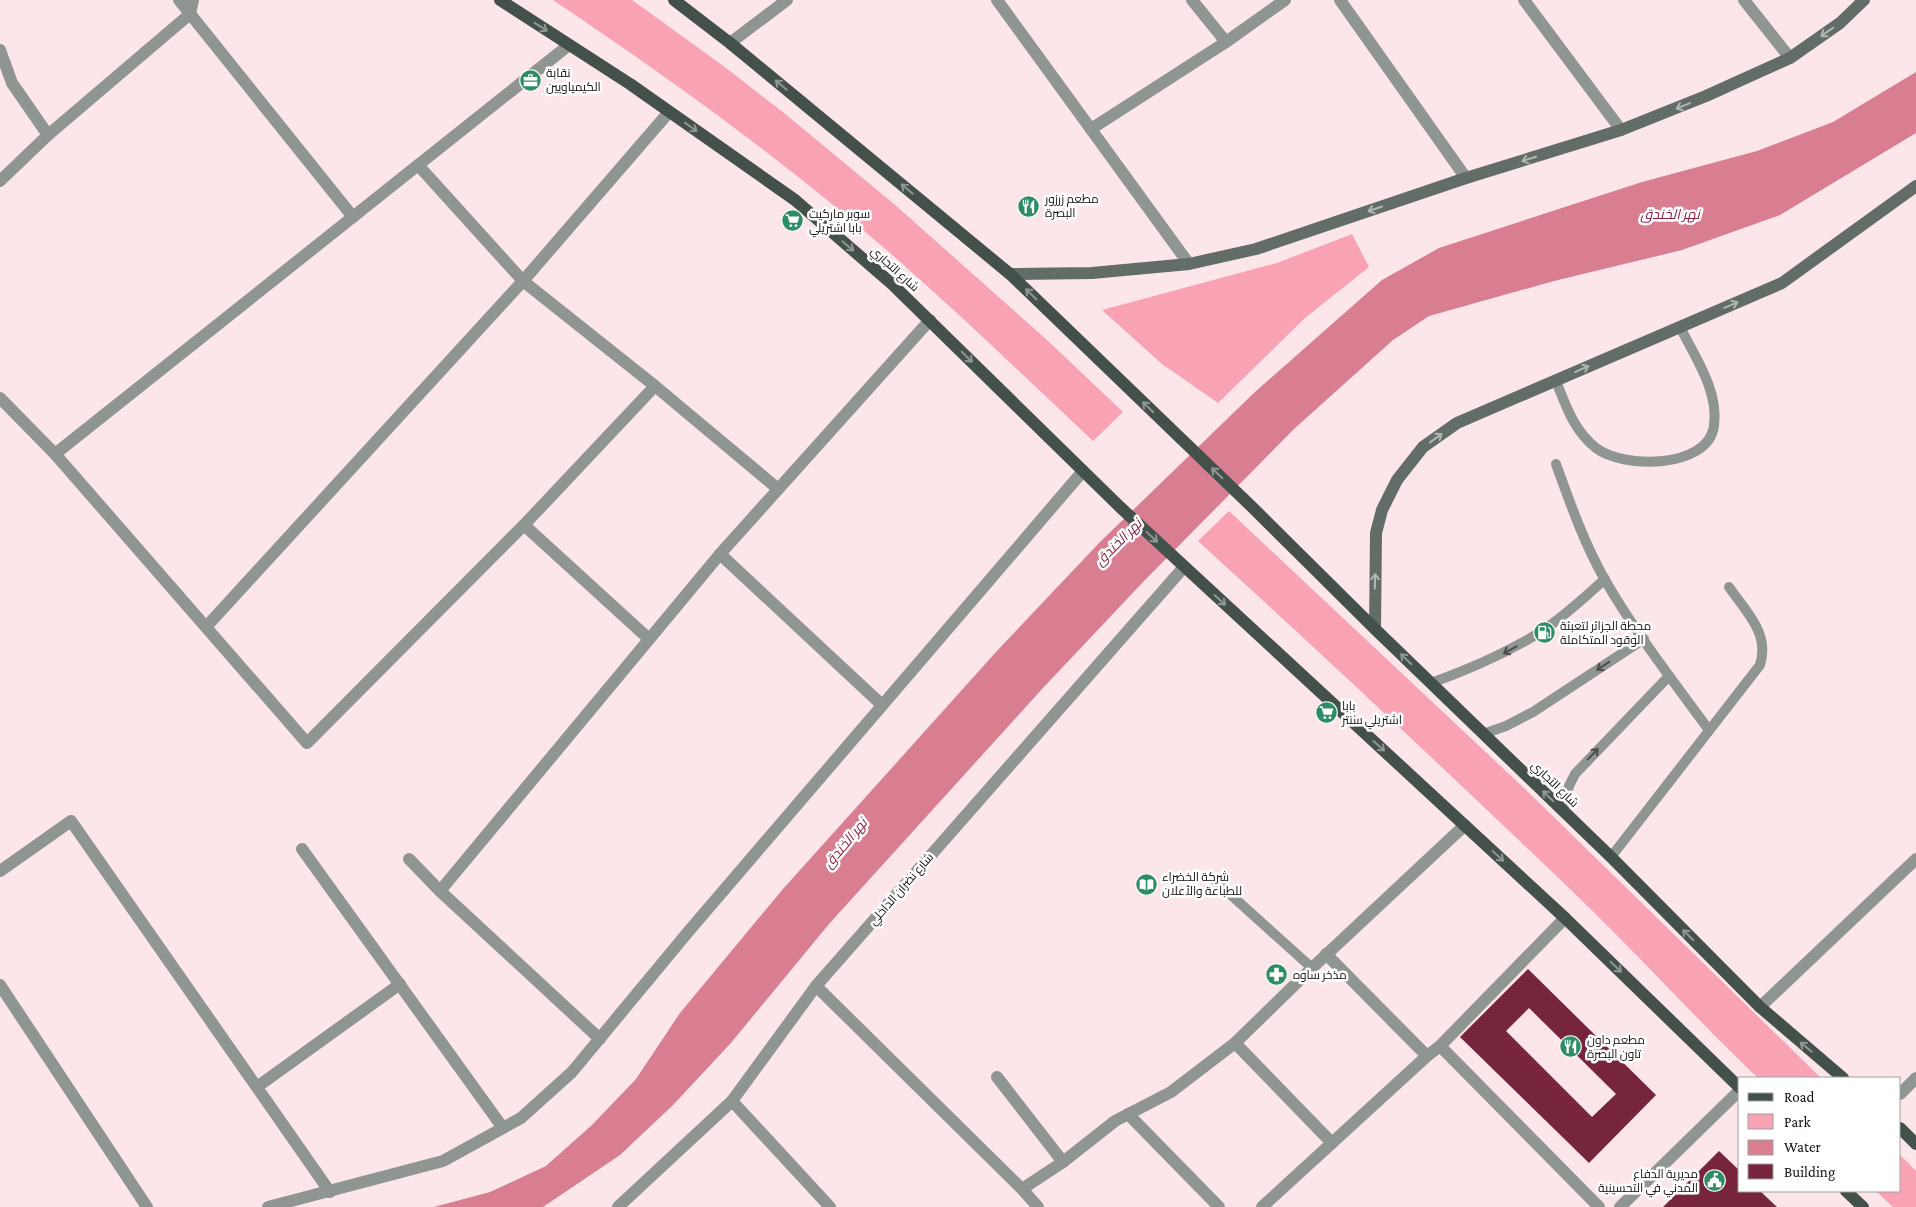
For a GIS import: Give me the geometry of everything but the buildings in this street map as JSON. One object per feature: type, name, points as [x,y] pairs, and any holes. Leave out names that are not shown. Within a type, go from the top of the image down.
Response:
[{"type":"main road","name":"شارع التجاري","points":[[500,0],[669,112],[794,200],[892,284],[1120,508],[1184,567]]},
{"type":"main road","points":[[674,0],[730,43],[1010,274],[1092,273],[1189,264],[1256,249],[1466,178],[1621,130],[1706,96],[1790,58],[1840,23],[1864,0]]},
{"type":"main road","points":[[1375,629],[1376,533],[1382,510],[1397,480],[1423,447],[1457,422],[1782,283],[1914,191]]},
{"type":"main road","name":"شارع التجاري","points":[[1010,274],[1611,857],[1760,1007],[1842,1077]]},
{"type":"main road","points":[[1184,567],[1565,918],[1738,1087]]},
{"type":"main road","points":[[1901,1129],[1916,1144]]},
{"type":"main road","points":[[1847,1192],[1863,1207]]},
{"type":"street","points":[[179,0],[353,217]]},
{"type":"street","points":[[0,181],[48,135],[190,14],[192,0]]},
{"type":"street","points":[[730,43],[788,0]]},
{"type":"street","points":[[997,0],[1189,264]]},
{"type":"street","points":[[1192,0],[1226,42]]},
{"type":"street","points":[[1091,129],[1226,42],[1285,0]]},
{"type":"street","points":[[1340,0],[1466,178]]},
{"type":"street","points":[[1524,0],[1621,130]]},
{"type":"street","points":[[1744,0],[1790,58]]},
{"type":"street","points":[[55,454],[570,45]]},
{"type":"street","points":[[0,50],[12,83],[48,135]]},
{"type":"street","points":[[206,627],[523,281],[669,112]]},
{"type":"street","points":[[418,165],[523,281],[777,488]]},
{"type":"street","points":[[440,891],[720,554],[777,488],[930,320]]},
{"type":"street","points":[[0,398],[55,454],[307,743],[524,525],[654,386]]},
{"type":"street","points":[[268,1207],[442,1161],[520,1118],[572,1072],[688,932],[1083,471]]},
{"type":"street","points":[[524,525],[649,639]]},
{"type":"street","points":[[720,554],[882,705]]},
{"type":"street","name":"شارع نضران الداخلي","points":[[618,1207],[732,1101],[816,986],[1184,567]]},
{"type":"street","points":[[0,871],[71,821],[330,1192]]},
{"type":"street","points":[[1022,1189],[1062,1162],[1115,1121],[1171,1092],[1235,1043],[1326,954],[1465,825]]},
{"type":"street","points":[[302,848],[503,1128]]},
{"type":"street","points":[[409,859],[440,891],[600,1039]]},
{"type":"street","points":[[1760,1007],[1916,859]]},
{"type":"street","points":[[1262,1207],[1440,1046],[1565,918]]},
{"type":"street","points":[[1326,954],[1427,1056]]},
{"type":"street","points":[[257,1086],[400,984]]},
{"type":"street","points":[[0,986],[147,1207]]},
{"type":"street","points":[[816,986],[1038,1207]]},
{"type":"street","points":[[1235,1043],[1332,1143]]},
{"type":"street","points":[[1440,1046],[1599,1207]]},
{"type":"street","points":[[997,1077],[1062,1162]]},
{"type":"street","points":[[1901,1093],[1916,1078]]},
{"type":"street","points":[[1620,1207],[1738,1091]]},
{"type":"street","points":[[732,1101],[830,1207]]},
{"type":"street","points":[[1128,1114],[1219,1207]]},
{"type":"lane","points":[[1556,381],[1573,421],[1583,437],[1598,450],[1616,458],[1644,461],[1674,460],[1695,453],[1709,442],[1714,427],[1714,408],[1710,387],[1680,327]]},
{"type":"lane","points":[[1556,464],[1581,530],[1604,579],[1669,676],[1709,730]]},
{"type":"lane","points":[[1431,683],[1471,668],[1535,635],[1575,606],[1604,579]]},
{"type":"lane","points":[[1611,857],[1760,665],[1763,656],[1763,646],[1759,631],[1729,587]]},
{"type":"lane","points":[[1483,734],[1506,726],[1533,712],[1644,639]]},
{"type":"lane","points":[[1563,811],[1567,792],[1576,774],[1669,676]]},
{"type":"lane","points":[[1210,876],[1312,968]]},
{"type":"green space","points":[[553,0],[632,0],[722,65],[784,113],[894,204],[1047,340],[1123,412],[1093,441],[922,281],[856,224],[772,156],[686,92]]},
{"type":"green space","points":[[1352,234],[1369,267],[1305,318],[1218,403],[1162,364],[1102,310],[1277,263]]},
{"type":"green space","points":[[1229,511],[1525,789],[1820,1077],[1757,1077],[1571,890],[1386,714],[1198,541]]},
{"type":"green space","points":[[1901,1156],[1916,1171],[1916,1207],[1893,1207],[1877,1192],[1901,1192]]},
{"type":"water","name":"نهر الخندق","points":[[1916,72],[1916,133],[1780,215],[1682,250],[1554,281],[1429,316],[1393,340],[1294,429],[1144,581],[1042,689],[829,924],[730,1044],[673,1105],[620,1155],[543,1207],[434,1207],[490,1192],[546,1166],[592,1125],[636,1079],[680,1013],[783,889],[996,652],[1100,542],[1256,391],[1382,280],[1439,248],[1642,182],[1757,151],[1833,122]]},
{"type":"place","name":"نقابة الكيمياويين","points":[[530,80]]},
{"type":"place","name":"مطعم زرزور البصرة","points":[[1029,206]]},
{"type":"place","name":"سوبر ماركيت بابا اشتريلي","points":[[793,221]]},
{"type":"place","name":"محطة الجزائر لتعبئة الوقود المتكاملة","points":[[1544,633]]},
{"type":"place","name":"بابا اشتريلي سنتر","points":[[1326,713]]},
{"type":"place","name":"شركة الخضراء للطباعة والأعلان","points":[[1146,884]]},
{"type":"place","name":"مذخر ساوه","points":[[1277,975]]},
{"type":"place","name":"مطعم داون تاون البصرة","points":[[1571,1047]]},
{"type":"place","name":"مديرية الدفاع المدني في التحسينية","points":[[1714,1181]]}]
